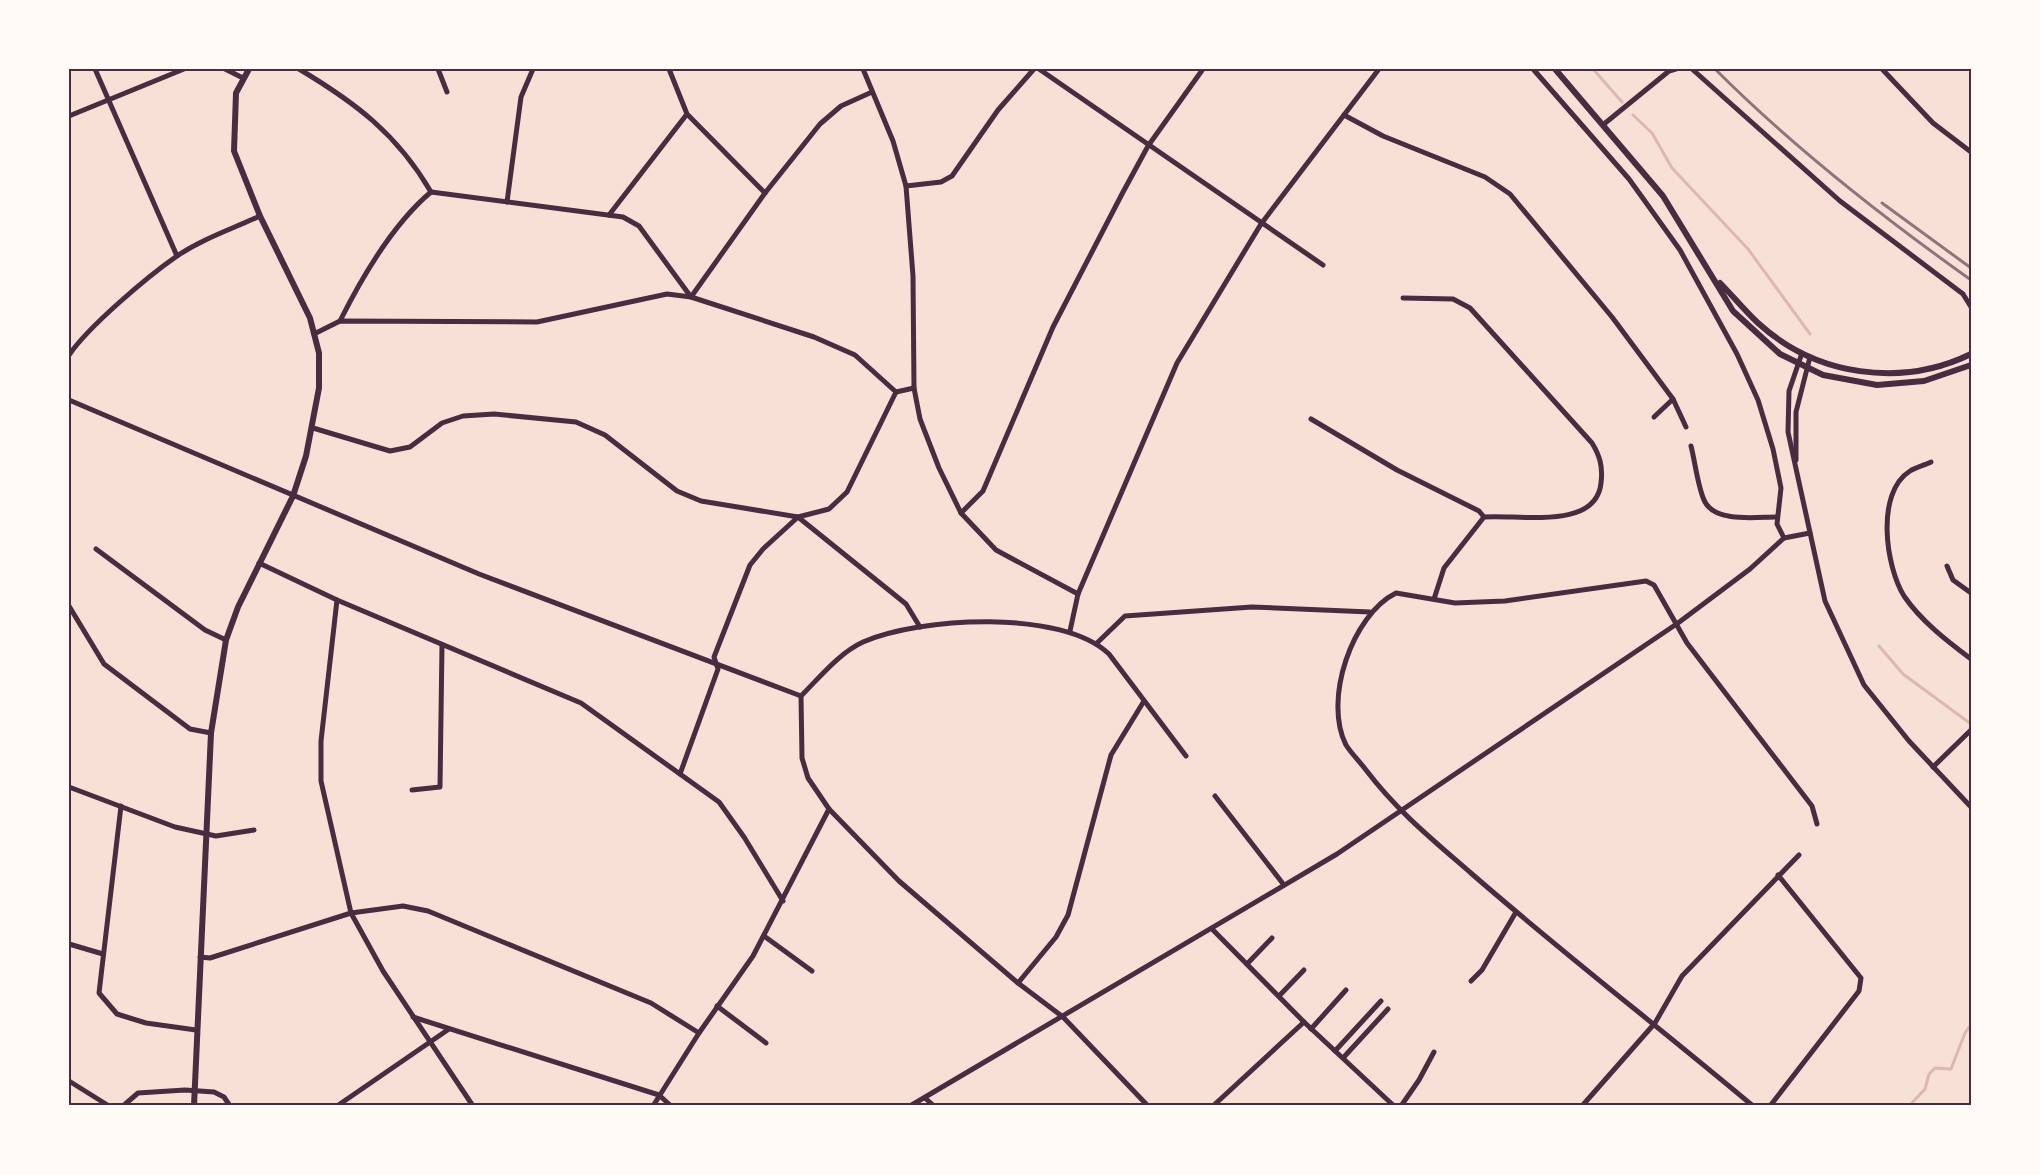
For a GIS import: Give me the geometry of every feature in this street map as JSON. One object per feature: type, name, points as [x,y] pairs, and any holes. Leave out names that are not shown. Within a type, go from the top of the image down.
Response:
[{"type":"street","points":[[95,69],[177,256]]},
{"type":"street","points":[[69,116],[184,69]]},
{"type":"street","points":[[225,69],[243,78]]},
{"type":"street","points":[[194,1106],[211,733],[226,640],[259,563],[293,496],[313,428],[319,388],[319,353],[309,318],[260,216],[234,151],[236,93],[249,69]]},
{"type":"street","points":[[299,69],[358,106],[388,133],[413,161],[431,192]]},
{"type":"street","points":[[438,69],[447,92]]},
{"type":"street","points":[[507,202],[521,97],[533,69]]},
{"type":"street","points":[[669,69],[687,114],[765,193]]},
{"type":"street","points":[[863,69],[892,141],[906,186],[913,276],[914,388],[920,419],[939,468],[961,513],[996,550],[1078,594]]},
{"type":"street","points":[[906,186],[941,182],[952,176],[998,110],[1034,69]]},
{"type":"street","points":[[1039,69],[1323,266]]},
{"type":"street","points":[[961,513],[983,491],[1037,362],[1075,280],[1148,146],[1203,69]]},
{"type":"street","points":[[1070,631],[1078,594],[1177,363],[1261,224],[1380,69]]},
{"type":"street","points":[[1533,69],[1629,179],[1680,250],[1733,346],[1758,400],[1773,449],[1781,488],[1776,517],[1784,538]]},
{"type":"street","points":[[1555,69],[1663,196],[1715,278],[1725,301],[1747,326],[1780,354],[1808,369],[1835,378],[1877,385],[1924,381],[1971,365]]},
{"type":"street","points":[[1604,124],[1669,71],[1676,69]]},
{"type":"street","points":[[1692,69],[1840,201],[1963,294],[1971,306]]},
{"type":"street","points":[[1882,69],[1934,123],[1971,152]]},
{"type":"street","points":[[691,297],[765,193],[820,124],[841,106],[872,92]]},
{"type":"street","points":[[609,215],[687,114]]},
{"type":"street","points":[[1344,115],[1383,136],[1485,177],[1510,194],[1612,316],[1672,399],[1686,427]]},
{"type":"street","points":[[340,321],[356,290],[412,207],[431,192],[623,217],[639,226],[691,297]]},
{"type":"street","points":[[69,355],[78,342],[102,320],[177,256],[260,216]]},
{"type":"street","points":[[1715,278],[1758,323],[1802,353],[1855,372],[1895,374],[1945,364],[1971,354]]},
{"type":"street","points":[[314,334],[340,321],[537,322],[573,317],[625,301],[667,294],[691,297],[814,337],[855,355],[896,392]]},
{"type":"street","points":[[1403,298],[1453,299],[1470,308],[1592,443],[1600,456],[1601,485],[1591,504],[1582,511],[1566,516],[1484,518],[1443,568],[1434,599]]},
{"type":"street","points":[[1802,353],[1788,401],[1788,432],[1825,601],[1864,685],[1933,767],[1971,807]]},
{"type":"street","points":[[1796,465],[1796,412],[1810,357]]},
{"type":"street","points":[[896,392],[914,388]]},
{"type":"street","points":[[313,428],[390,451],[410,447],[442,423],[463,416],[494,414],[576,422],[605,435],[677,491],[701,501],[798,517],[829,509],[847,492],[896,392]]},
{"type":"street","points":[[1654,417],[1672,399]]},
{"type":"street","points":[[69,400],[479,574],[801,696]]},
{"type":"street","points":[[1311,419],[1397,470],[1479,511],[1484,518]]},
{"type":"street","points":[[1691,446],[1705,502],[1713,509],[1738,517],[1776,517]]},
{"type":"street","points":[[1931,462],[1909,472],[1896,487],[1889,509],[1887,534],[1890,564],[1904,596],[1920,615],[1971,659]]},
{"type":"street","points":[[798,517],[906,604],[920,627]]},
{"type":"street","points":[[680,774],[718,669],[714,657],[750,565],[763,549],[798,517]]},
{"type":"street","points":[[910,1106],[1213,930],[1400,812],[1678,622],[1750,569],[1784,538],[1810,533]]},
{"type":"street","points":[[96,549],[205,630],[226,640]]},
{"type":"street","points":[[259,563],[337,600],[581,703],[719,802],[744,837],[783,901]]},
{"type":"street","points":[[1947,566],[1953,580],[1971,593]]},
{"type":"street","points":[[1753,1106],[1516,912],[1400,812],[1347,745],[1338,717],[1341,681],[1354,641],[1370,612],[1396,592],[1455,603],[1505,601],[1646,581],[1654,585],[1678,622],[1687,643],[1812,806],[1817,824]]},
{"type":"street","points":[[337,600],[321,741],[321,782],[351,913],[383,971],[428,1043],[473,1106]]},
{"type":"street","points":[[69,606],[104,664],[190,729],[211,733]]},
{"type":"street","points":[[1098,643],[1125,616],[1252,608],[1370,612]]},
{"type":"street","points":[[1148,1106],[1063,1017],[1018,983],[899,881],[829,809],[808,778],[802,758],[801,696],[830,667],[861,643],[895,631],[960,622],[1044,626],[1070,631],[1098,643],[1109,654],[1186,756]]},
{"type":"street","points":[[412,790],[440,787],[442,645]]},
{"type":"street","points":[[1018,983],[1056,937],[1068,915],[1111,754],[1144,701]]},
{"type":"street","points":[[1933,767],[1969,733]]},
{"type":"street","points":[[69,787],[175,827],[216,836],[254,830]]},
{"type":"street","points":[[1215,796],[1284,885]]},
{"type":"street","points":[[121,806],[99,993],[117,1014],[146,1023],[196,1030]]},
{"type":"street","points":[[653,1106],[764,936],[829,809]]},
{"type":"street","points":[[1582,1106],[1654,1023],[1682,976],[1798,855]]},
{"type":"street","points":[[1770,1106],[1859,991],[1862,978],[1778,875]]},
{"type":"street","points":[[200,957],[210,958],[351,913],[404,906],[428,911],[651,1003],[699,1033]]},
{"type":"street","points":[[1471,981],[1482,970],[1516,912]]},
{"type":"street","points":[[1213,930],[1311,1029],[1394,1106]]},
{"type":"street","points":[[764,936],[812,970]]},
{"type":"street","points":[[1247,964],[1272,938]]},
{"type":"street","points":[[69,944],[103,954]]},
{"type":"street","points":[[1279,996],[1304,970]]},
{"type":"street","points":[[1311,1029],[1346,990]]},
{"type":"street","points":[[1335,1051],[1381,1001]]},
{"type":"street","points":[[717,1006],[766,1043]]},
{"type":"street","points":[[1343,1058],[1388,1009]]},
{"type":"street","points":[[413,1017],[659,1095],[671,1106]]},
{"type":"street","points":[[1213,1106],[1304,1022]]},
{"type":"street","points":[[341,1105],[449,1029]]},
{"type":"street","points":[[1401,1106],[1419,1080],[1434,1052]]},
{"type":"street","points":[[69,1081],[109,1106]]},
{"type":"street","points":[[123,1106],[138,1093],[194,1090],[214,1092],[224,1097],[230,1106]]},
{"type":"street","points":[[925,1098],[934,1106]]},
{"type":"waterway","points":[[1593,69],[1622,102]]},
{"type":"waterway","points":[[1633,115],[1652,133],[1672,168],[1748,249],[1810,334]]},
{"type":"waterway","points":[[1879,646],[1903,674],[1971,724]]},
{"type":"waterway","points":[[1909,1106],[1925,1089],[1929,1074],[1935,1068],[1951,1069],[1965,1033],[1971,1025]]},
{"type":"railway","points":[[1715,69],[1775,126],[1838,180],[1971,280]]},
{"type":"railway","points":[[1882,203],[1971,268]]}]
